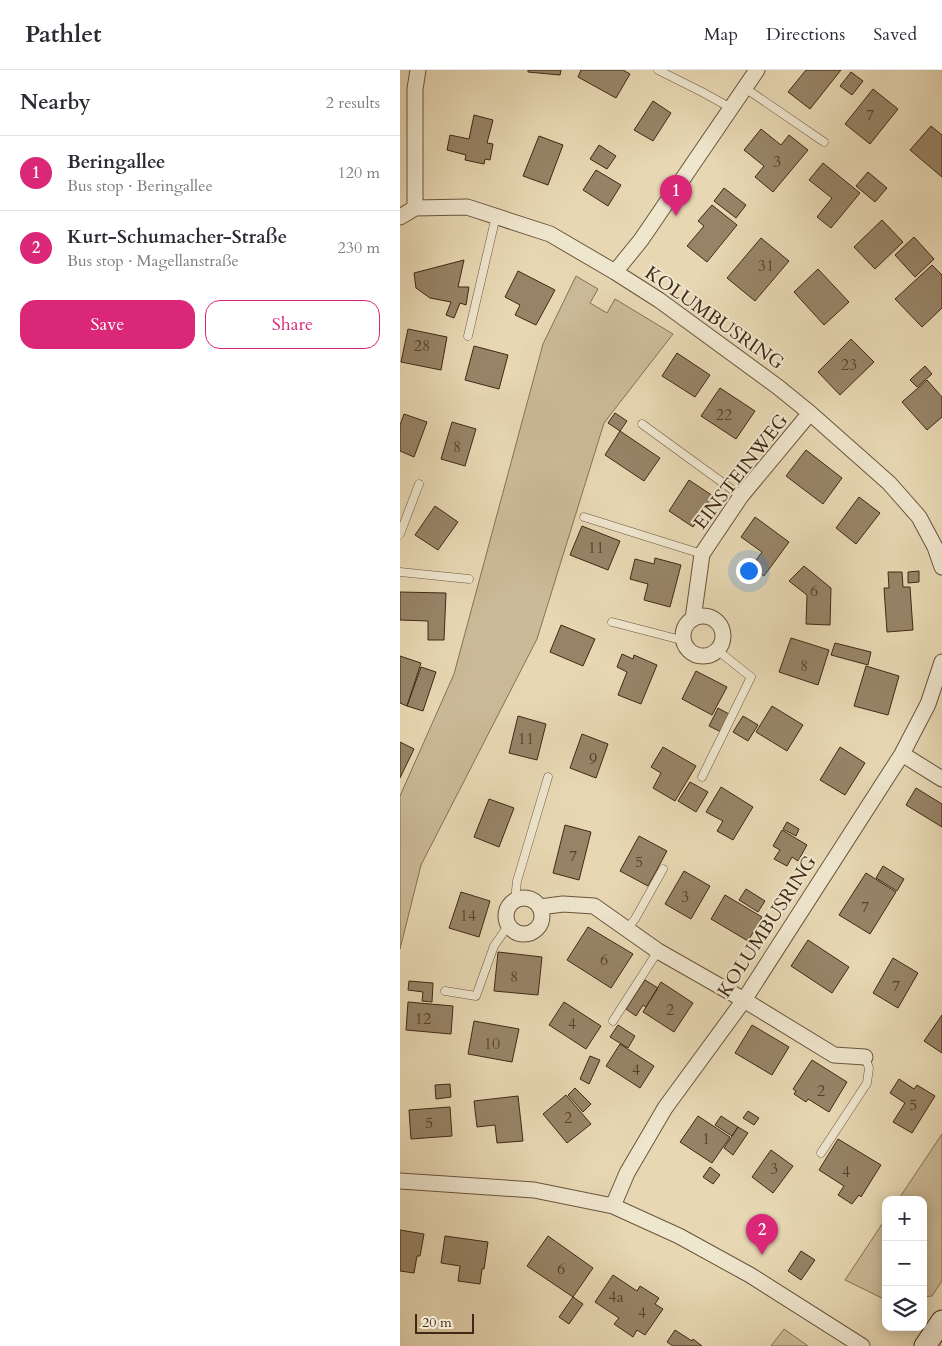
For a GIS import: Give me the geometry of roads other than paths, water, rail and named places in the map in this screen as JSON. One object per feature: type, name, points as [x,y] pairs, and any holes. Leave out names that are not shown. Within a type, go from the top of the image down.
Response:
[{"type":"main road","points":[[925,1346],[942,1321]]},
{"type":"street","points":[[415,208],[414,89],[418,70]]},
{"type":"street","points":[[616,272],[641,240],[757,70]]},
{"type":"street","name":"KOLUMBUSRING","points":[[400,217],[415,208],[467,207],[550,234],[616,272],[667,306],[778,387],[889,483],[919,516],[935,547],[942,567]]},
{"type":"street","name":"EINSTEINWEG","points":[[684,641],[685,629],[693,619],[702,554],[741,496],[810,413]]},
{"type":"street","points":[[684,641],[692,652],[699,655],[712,654],[718,650],[723,638],[721,626],[712,618],[699,617],[693,619]]},
{"type":"street","name":"KOLUMBUSRING","points":[[613,1206],[627,1173],[665,1108],[744,1000],[902,754],[928,704],[942,662]]},
{"type":"street","points":[[902,754],[942,779]]},
{"type":"street","points":[[521,898],[532,899],[540,907],[542,920],[536,930],[518,934],[508,926],[506,920],[507,908],[515,900],[521,898]]},
{"type":"street","points":[[540,907],[563,904],[594,906],[658,951],[744,1000],[834,1055],[865,1057]]},
{"type":"street","points":[[400,1181],[534,1190],[613,1206],[679,1236],[750,1276],[862,1346]]},
{"type":"lane","points":[[658,70],[731,108]]},
{"type":"lane","points":[[745,88],[824,142]]},
{"type":"lane","points":[[468,336],[496,216]]},
{"type":"lane","points":[[642,424],[741,496]]},
{"type":"lane","points":[[400,534],[419,484]]},
{"type":"lane","name":"EINSTEINWEG","points":[[584,517],[702,554]]},
{"type":"lane","points":[[400,572],[469,579]]},
{"type":"lane","points":[[612,622],[684,641]]},
{"type":"lane","points":[[702,777],[751,677],[718,650]]},
{"type":"lane","points":[[515,900],[517,881],[548,777]]},
{"type":"lane","points":[[627,929],[635,919],[663,869]]},
{"type":"lane","points":[[445,992],[476,996],[494,946],[508,926]]},
{"type":"lane","points":[[613,1021],[658,951]]},
{"type":"lane","points":[[821,1153],[867,1083],[869,1068],[865,1057]]},
{"type":"place","name":"Beringallee","points":[[676,216]]},
{"type":"place","name":"Kurt-Schumacher-Straße","points":[[762,1255]]}]
